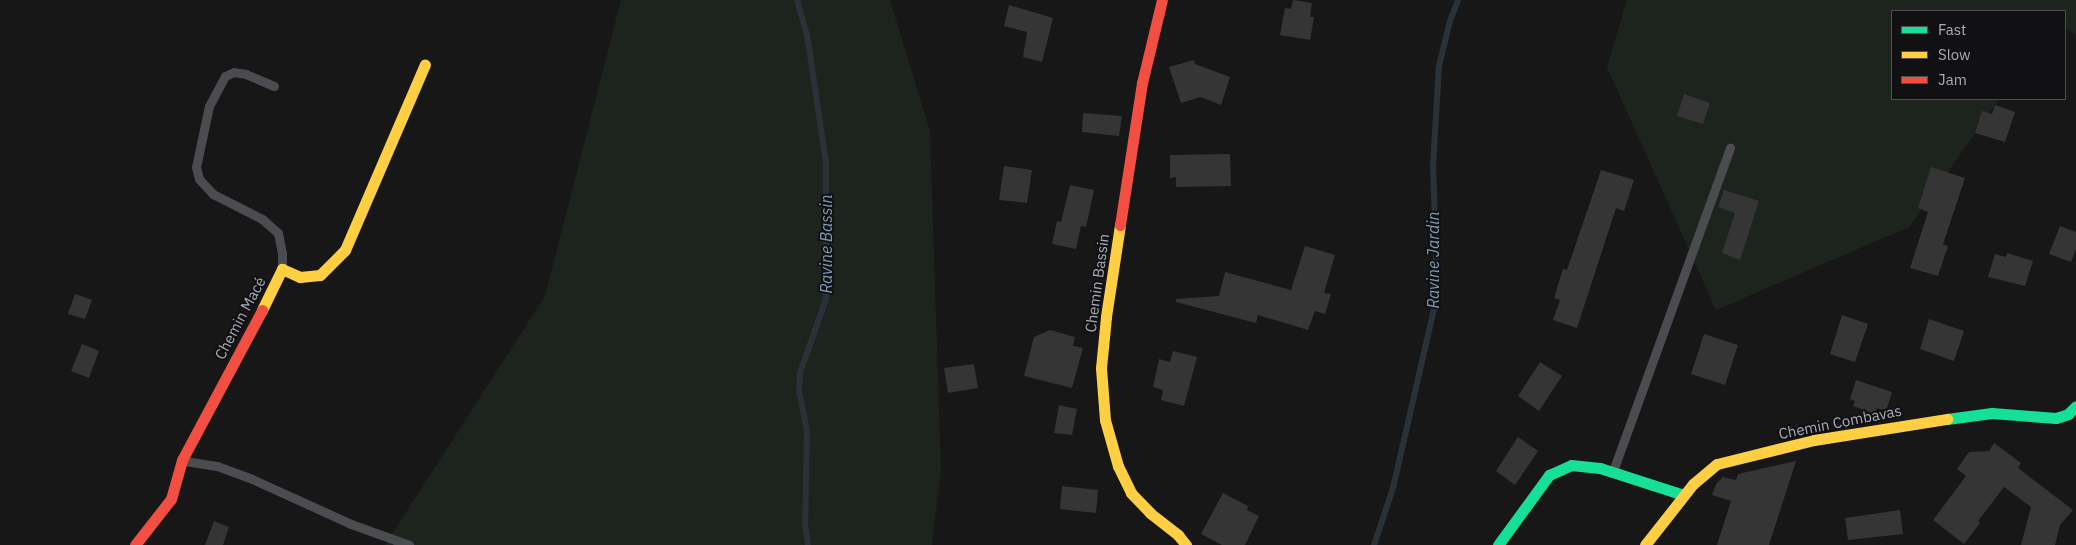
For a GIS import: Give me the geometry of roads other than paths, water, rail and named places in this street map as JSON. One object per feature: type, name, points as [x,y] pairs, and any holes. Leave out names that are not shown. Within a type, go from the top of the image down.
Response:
[{"type":"street","name":"Chemin Bassin","points":[[1162,0],[1142,83],[1107,308],[1101,368],[1105,420],[1118,466],[1124,479],[1131,493],[1150,513],[1178,535],[1186,545]]},
{"type":"street","name":"Chemin Macé","points":[[135,545],[171,498],[182,460],[272,292],[282,269],[300,277],[320,275],[345,250],[425,64]]},
{"type":"street","name":"Chemin Combavas","points":[[1645,545],[1684,494],[1717,464],[1756,456],[1814,440],[1992,413],[2056,418],[2068,414],[2076,406]]},
{"type":"street","points":[[1498,545],[1549,475],[1571,465],[1612,471],[1684,494]]},
{"type":"lane","points":[[274,86],[246,74],[234,72],[225,76],[209,106],[196,167],[199,179],[213,194],[262,219],[278,233],[282,254],[282,269]]},
{"type":"lane","points":[[1612,471],[1730,147]]},
{"type":"lane","points":[[182,460],[217,466],[252,479],[351,524],[409,545]]},
{"type":"waterway","name":"Ravine Bassin","points":[[797,0],[807,34],[826,163],[826,299],[800,373],[799,391],[807,431],[805,524],[808,545]]},
{"type":"waterway","name":"Ravine Jardin","points":[[1374,545],[1393,488],[1434,309],[1436,255],[1433,166],[1439,66],[1450,21],[1458,0]]}]
